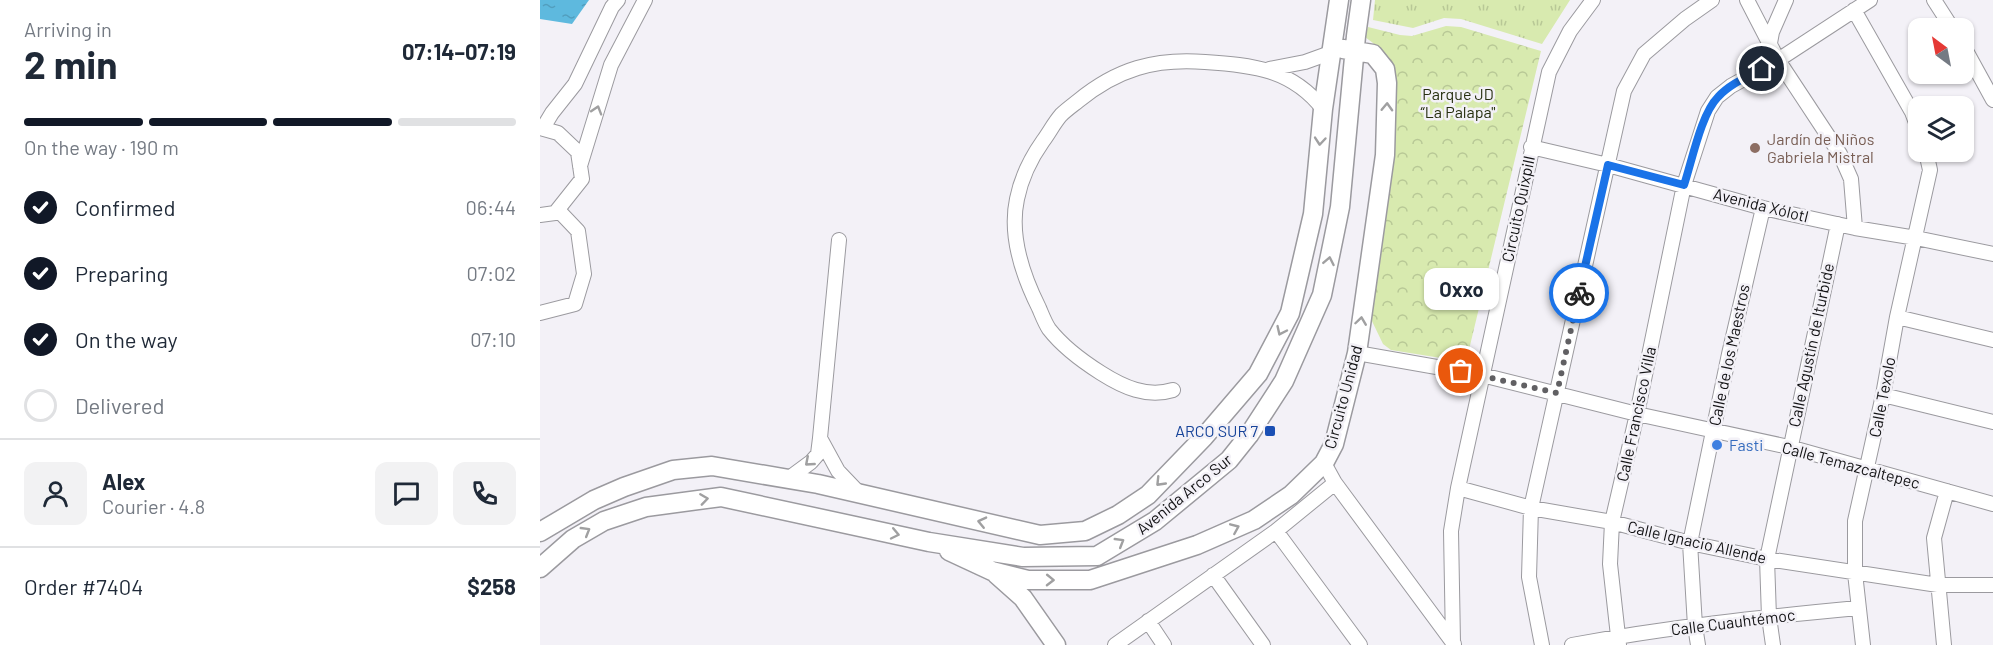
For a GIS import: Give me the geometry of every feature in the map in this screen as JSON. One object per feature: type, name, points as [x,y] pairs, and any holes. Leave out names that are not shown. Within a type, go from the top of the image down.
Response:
[{"type":"main road","name":"Avenida Arco Sur","points":[[540,532],[594,500],[673,470],[712,466],[788,479],[1040,536],[1085,531],[1118,515],[1148,495],[1258,374],[1290,313],[1313,214],[1323,109],[1339,0]]},
{"type":"main road","name":"Avenida Arco Sur","points":[[540,568],[573,539],[604,521],[646,507],[721,497],[928,542],[1023,557],[1097,556],[1155,521],[1229,460],[1249,435],[1284,381],[1322,295],[1340,207],[1361,0]]},
{"type":"main road","points":[[1332,45],[1342,49],[1355,43]]},
{"type":"main road","name":"Circuito Unidad","points":[[928,542],[992,571],[1028,580],[1090,580],[1197,545],[1254,520],[1291,495],[1324,464],[1334,444],[1357,353],[1385,155],[1388,83],[1385,69],[1378,57],[1355,43]]},
{"type":"main road","points":[[1023,557],[1002,562],[992,571],[1023,598],[1056,645]]},
{"type":"street","points":[[540,215],[555,213],[582,179],[578,152],[558,133],[541,127],[575,84],[612,7],[618,0]]},
{"type":"street","points":[[580,166],[611,65],[645,0]]},
{"type":"street","name":"Circuito Quixpill","points":[[1454,644],[1451,531],[1482,375],[1549,72],[1570,31],[1593,0]]},
{"type":"street","points":[[1542,645],[1528,577],[1531,508],[1624,91],[1644,54],[1685,19],[1712,0]]},
{"type":"street","points":[[1747,0],[1778,60],[1840,154],[1851,179],[1856,228]]},
{"type":"street","points":[[1770,43],[1772,32],[1786,0]]},
{"type":"street","name":"Calle Francisco Villa","points":[[1618,641],[1610,564],[1612,522],[1637,414],[1684,185],[1708,111],[1718,97],[1731,86],[1778,60],[1870,0]]},
{"type":"street","points":[[1934,0],[1946,18]]},
{"type":"street","points":[[1854,10],[1908,105]]},
{"type":"street","points":[[1268,69],[1305,62],[1332,45]]},
{"type":"street","points":[[1173,390],[1161,394],[1122,386],[1079,359],[1049,328],[1025,280],[1015,238],[1016,200],[1025,173],[1061,114],[1093,89],[1120,73],[1157,62],[1184,60],[1268,69],[1295,83],[1323,109]]},
{"type":"street","points":[[1974,65],[1993,100]]},
{"type":"street","name":"Avenida Xólotl","points":[[1532,147],[1684,185],[1763,208],[1993,254]]},
{"type":"street","name":"Calle Texolo","points":[[1863,645],[1855,573],[1855,521],[1930,170],[1928,162]]},
{"type":"street","name":"Calle de los Maestros","points":[[1698,645],[1690,543],[1734,330],[1763,208]]},
{"type":"street","points":[[540,313],[575,304],[584,274],[578,231],[558,210]]},
{"type":"street","name":"Calle Agustín de Iturbide","points":[[1773,645],[1768,617],[1767,559],[1838,224]]},
{"type":"street","points":[[788,479],[818,454],[839,240]]},
{"type":"street","points":[[1897,317],[1993,340]]},
{"type":"street","name":"Calle Temazcaltepec","points":[[1357,353],[1482,375],[1637,414],[1789,447],[1993,504]]},
{"type":"street","points":[[1883,395],[1993,422]]},
{"type":"street","points":[[820,438],[838,471],[862,495]]},
{"type":"street","points":[[1324,464],[1335,483],[1454,644]]},
{"type":"street","points":[[1115,645],[1276,531],[1335,483]]},
{"type":"street","name":"Calle Ignacio Allende","points":[[1458,488],[1531,508],[1612,522],[1690,543],[1767,559],[1938,585]]},
{"type":"street","points":[[1944,645],[1934,538],[1947,491]]},
{"type":"street","points":[[1276,531],[1360,645]]},
{"type":"street","points":[[1213,575],[1263,645]]},
{"type":"street","points":[[1938,585],[1993,585]]},
{"type":"street","name":"Calle Cuauhtémoc","points":[[1572,645],[1618,641],[1695,626],[1858,608]]},
{"type":"street","points":[[1148,621],[1164,645]]},
{"type":"green space","points":[[1375,0],[1570,0],[1542,44],[1461,19],[1444,18],[1413,28],[1373,20]]},
{"type":"green space","name":"Parque JD “La Palapa\"","points":[[1446,26],[1461,27],[1541,51],[1466,362],[1391,350],[1383,344],[1370,317],[1384,171],[1381,55],[1373,43],[1365,37],[1368,27],[1412,36]]},
{"type":"water","points":[[540,0],[589,0],[572,24],[540,19]]},
{"type":"way so far","points":[[1461,371],[1557,393],[1579,293]]},
{"type":"place","name":"Jardín de Niños Gabriela Mistral","points":[[1755,148]]},
{"type":"place","name":"Oxxo","points":[[1461,371]]},
{"type":"place","name":"ARCO SUR 7","points":[[1270,431]]},
{"type":"place","name":"Fasti","points":[[1717,445]]},
{"type":"route","points":[[1579,293],[1608,165],[1684,185],[1708,111],[1718,97],[1731,86],[1762,69]]}]
